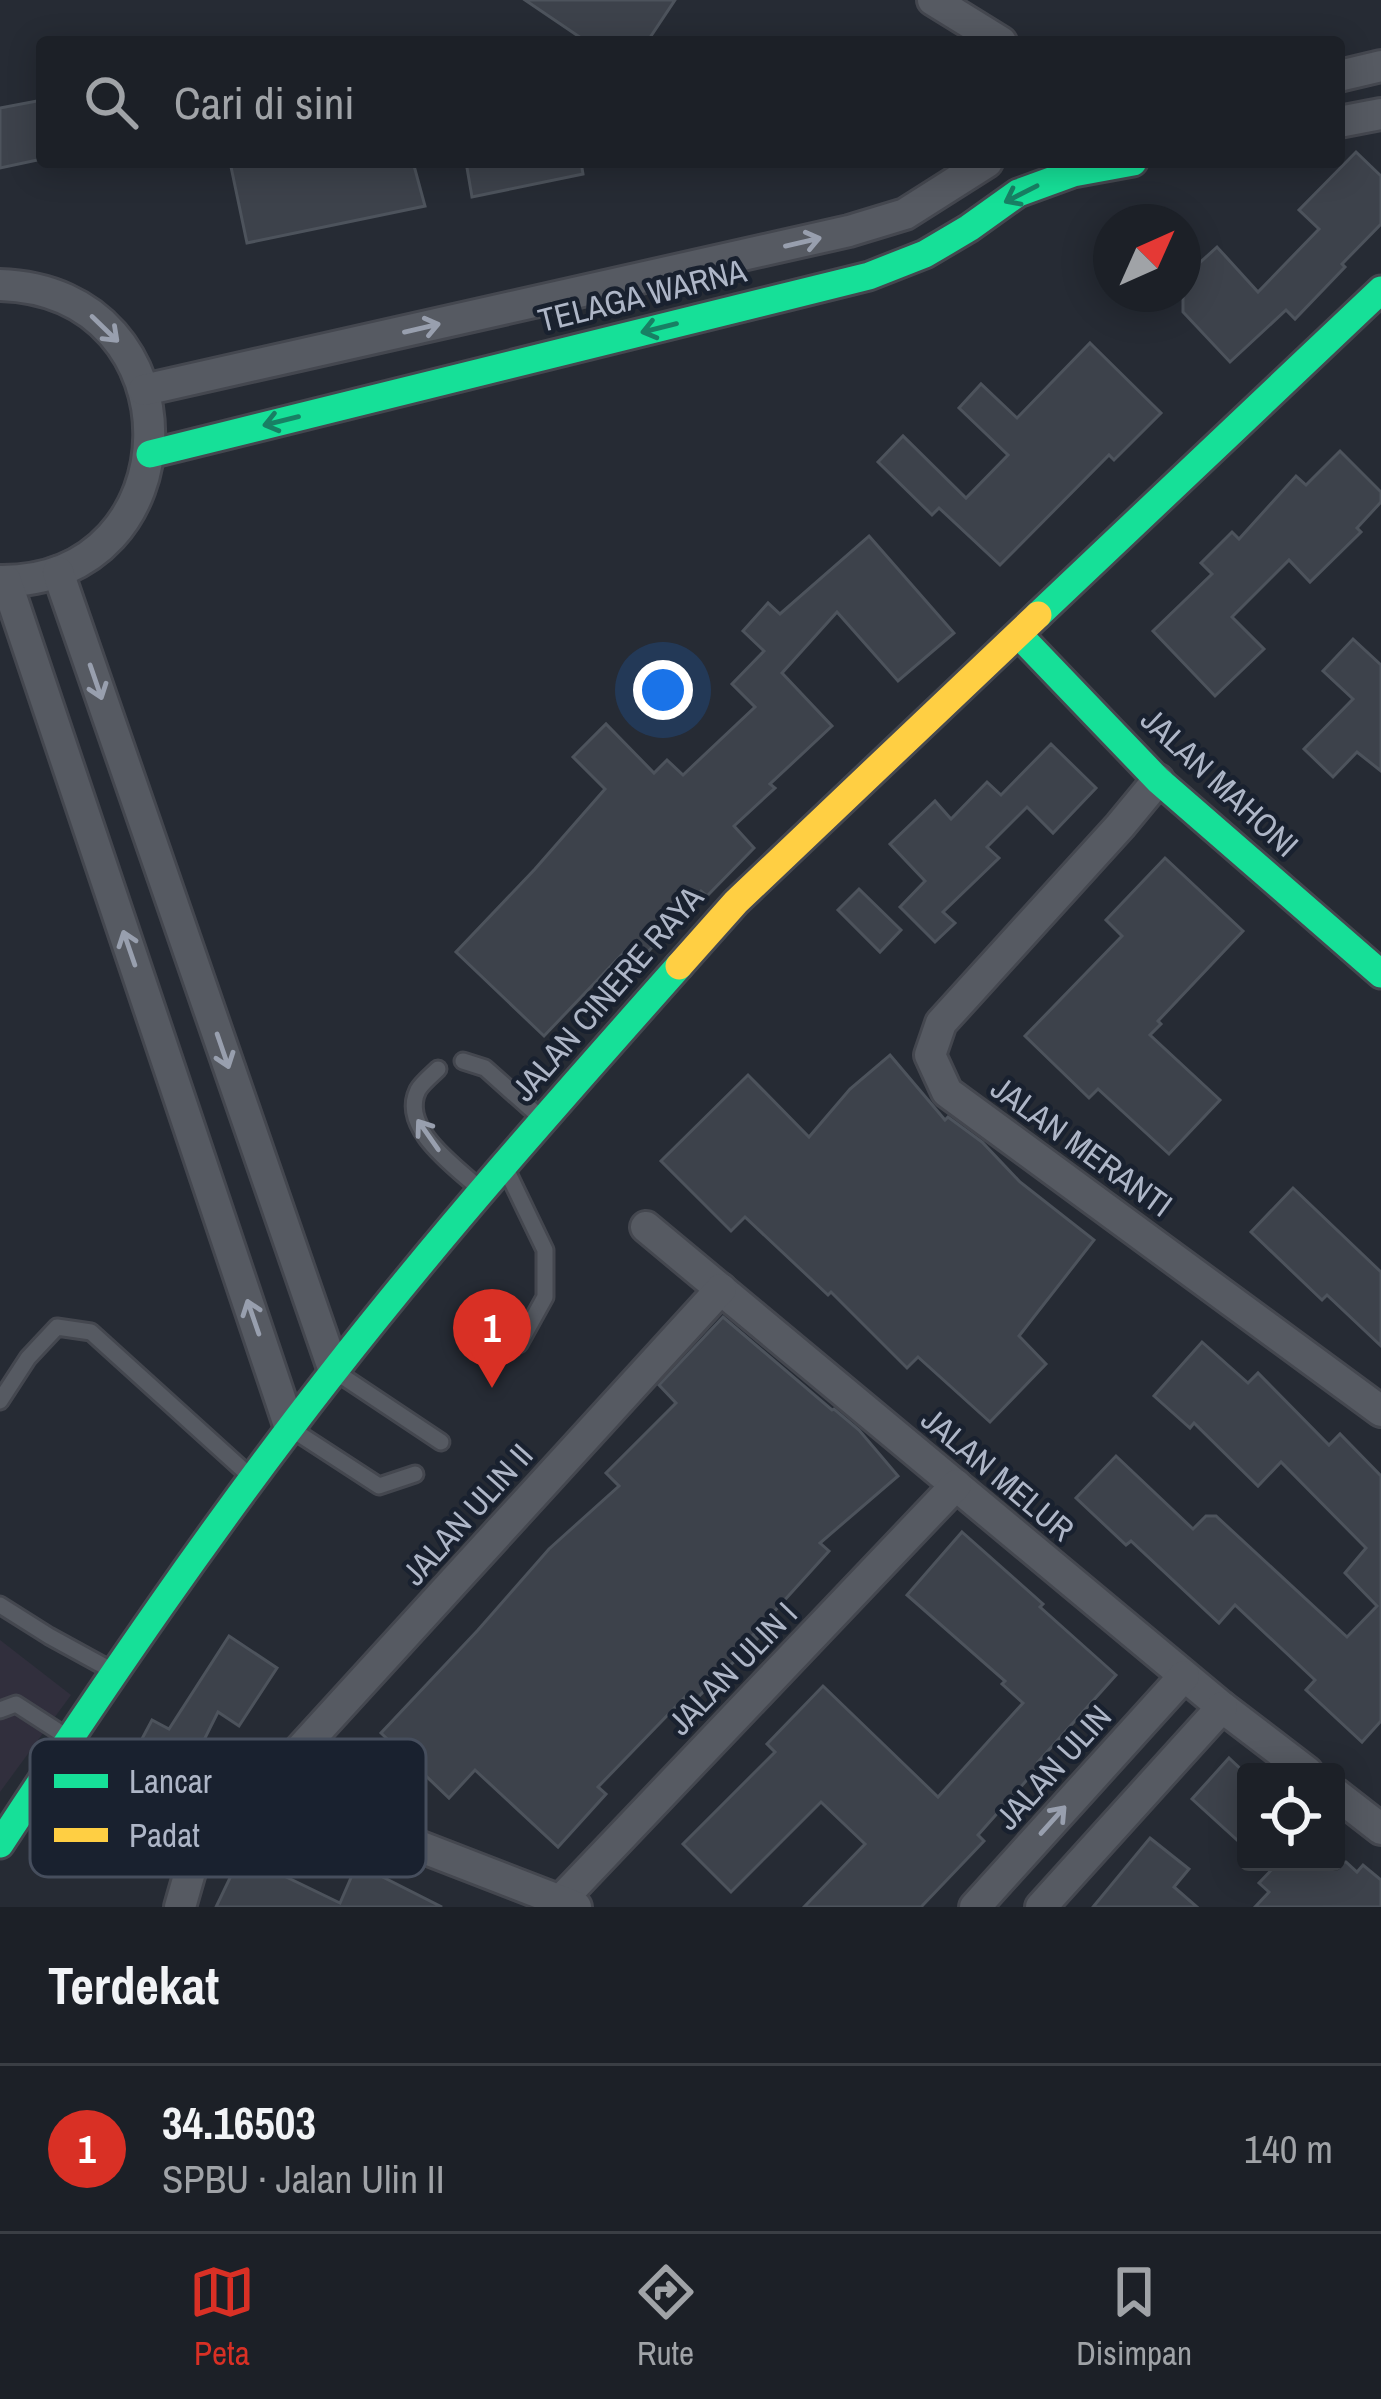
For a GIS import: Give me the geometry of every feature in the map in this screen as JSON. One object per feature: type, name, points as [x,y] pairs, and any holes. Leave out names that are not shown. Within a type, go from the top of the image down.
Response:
[{"type":"main road","name":"TELAGA WARNA","points":[[150,454],[869,276],[926,254],[1018,193],[1097,168]]},
{"type":"main road","name":"JALAN CINERE RAYA","points":[[70,1739],[252,1478],[334,1371],[504,1164],[736,902],[1381,290]]},
{"type":"main road","name":"JALAN MAHONI","points":[[1019,635],[1158,780],[1381,974]]},
{"type":"main road","name":"JALAN CINERE RAYA","points":[[0,1844],[30,1799]]},
{"type":"street","points":[[932,0],[991,36]]},
{"type":"street","points":[[1345,75],[1381,66]]},
{"type":"street","points":[[1345,121],[1381,114]]},
{"type":"street","name":"TELAGA WARNA","points":[[144,390],[849,231],[905,214],[978,168]]},
{"type":"street","points":[[0,285],[48,292],[98,320],[125,352],[144,390],[151,422],[150,454],[139,491],[120,525],[102,544],[58,572],[3,581],[290,1428]]},
{"type":"street","points":[[58,572],[334,1371]]},
{"type":"street","name":"JALAN MERANTI","points":[[1158,780],[941,1023],[930,1055],[947,1092],[1381,1411]]},
{"type":"street","name":"JALAN MELUR","points":[[646,1227],[1184,1676],[1295,1763]]},
{"type":"street","name":"JALAN ULIN II","points":[[310,1739],[721,1289]]},
{"type":"street","name":"JALAN ULIN I","points":[[568,1904],[956,1485]]},
{"type":"street","name":"JALAN ULIN","points":[[974,1907],[1184,1676]]},
{"type":"street","points":[[1041,1907],[1222,1707]]},
{"type":"street","points":[[1345,1802],[1381,1829]]},
{"type":"street","points":[[426,1849],[568,1904]]},
{"type":"street","points":[[180,1907],[189,1877]]},
{"type":"lane","points":[[463,1061],[485,1067],[543,1120]]},
{"type":"lane","points":[[438,1070],[418,1089],[414,1114],[427,1140],[482,1191]]},
{"type":"lane","points":[[504,1164],[545,1250],[545,1297],[519,1344]]},
{"type":"lane","points":[[0,1401],[28,1358],[57,1328],[92,1332],[252,1478]]},
{"type":"lane","points":[[334,1371],[441,1442]]},
{"type":"lane","points":[[290,1428],[379,1486],[415,1474]]},
{"type":"lane","points":[[0,1605],[114,1671]]},
{"type":"lane","points":[[0,1694],[8,1707],[70,1739]]},
{"type":"shaded area","points":[[0,1640],[71,1695],[39,1739],[30,1739],[30,1751],[0,1792]]},
{"type":"building","points":[[525,0],[675,0],[651,36],[578,36]]},
{"type":"building","points":[[36,101],[36,160],[0,168],[0,108]]},
{"type":"building","points":[[1356,152],[1381,176],[1381,224],[1295,319],[1286,310],[1230,362],[1183,312],[1201,312],[1201,262],[1217,247],[1258,292],[1319,229],[1299,210]]},
{"type":"building","points":[[231,168],[415,168],[425,206],[247,243]]},
{"type":"building","points":[[467,168],[582,168],[583,174],[472,197]]},
{"type":"building","points":[[1090,343],[1161,413],[1114,460],[1109,455],[1000,565],[939,508],[932,515],[878,462],[903,436],[966,498],[1008,455],[959,408],[981,384],[1017,418]]},
{"type":"building","points":[[1340,451],[1381,492],[1381,502],[1357,528],[1361,532],[1310,582],[1289,560],[1232,617],[1264,649],[1215,696],[1153,631],[1212,574],[1201,563],[1232,532],[1239,539],[1296,476],[1306,485]]},
{"type":"building","points":[[869,536],[954,633],[898,681],[837,612],[782,673],[832,726],[770,784],[775,788],[734,826],[754,848],[707,896],[701,891],[640,961],[627,949],[544,1036],[456,952],[605,789],[573,757],[606,724],[654,773],[667,760],[683,775],[755,707],[732,684],[764,651],[743,631],[768,603],[780,614]]},
{"type":"building","points":[[1353,639],[1381,665],[1381,771],[1357,752],[1333,777],[1304,749],[1353,699],[1323,671]]},
{"type":"building","points":[[1051,744],[1096,788],[1053,833],[1027,807],[987,847],[999,858],[943,912],[955,923],[935,942],[900,907],[925,881],[890,844],[935,801],[951,819],[987,782],[1001,795]]},
{"type":"building","points":[[1165,858],[1243,931],[1150,1035],[1220,1100],[1169,1154],[1098,1089],[1089,1098],[1025,1036],[1122,936],[1106,920]]},
{"type":"building","points":[[859,889],[901,930],[880,952],[838,910]]},
{"type":"building","points":[[890,1055],[945,1120],[948,1117],[982,1142],[1020,1182],[1094,1240],[1019,1336],[1046,1364],[990,1422],[918,1357],[907,1368],[831,1292],[828,1295],[745,1217],[731,1231],[661,1161],[748,1075],[809,1137],[850,1089]]},
{"type":"building","points":[[1293,1188],[1381,1272],[1381,1346],[1327,1295],[1322,1300],[1251,1232]]},
{"type":"building","points":[[723,1317],[859,1430],[898,1476],[820,1543],[829,1551],[753,1635],[757,1639],[694,1701],[688,1694],[598,1787],[606,1794],[558,1847],[475,1770],[449,1798],[426,1776],[426,1739],[387,1739],[381,1733],[549,1549],[619,1486],[606,1473],[676,1403],[659,1385]]},
{"type":"building","points":[[1202,1342],[1248,1383],[1258,1373],[1329,1445],[1340,1434],[1381,1476],[1381,1721],[1362,1742],[1306,1690],[1315,1680],[1235,1605],[1219,1623],[1131,1541],[1126,1545],[1076,1498],[1116,1456],[1193,1529],[1206,1516],[1216,1516],[1347,1637],[1377,1606],[1345,1573],[1366,1548],[1281,1462],[1258,1486],[1194,1423],[1190,1428],[1154,1396]]},
{"type":"building","points":[[962,1532],[1116,1675],[978,1835],[984,1841],[921,1907],[804,1907],[865,1844],[821,1802],[731,1892],[683,1844],[775,1752],[767,1744],[823,1686],[938,1797],[1023,1703],[1002,1684],[1005,1681],[907,1595]]},
{"type":"building","points":[[229,1636],[277,1668],[239,1726],[218,1712],[204,1739],[142,1739],[152,1720],[169,1729]]},
{"type":"building","points":[[1229,1758],[1237,1766],[1237,1840],[1192,1799]]},
{"type":"building","points":[[1150,1838],[1189,1869],[1174,1887],[1197,1907],[1093,1907]]},
{"type":"building","points":[[1346,1862],[1357,1872],[1363,1865],[1381,1880],[1381,1907],[1255,1907],[1269,1892],[1259,1883],[1270,1871],[1345,1871]]},
{"type":"building","points":[[230,1877],[286,1877],[340,1903],[351,1877],[383,1877],[442,1907],[216,1907]]},
{"type":"traffic: fast","points":[[150,454],[869,276],[925,254],[1018,193],[1100,168]]},
{"type":"traffic: fast","points":[[1038,615],[1381,290]]},
{"type":"traffic: fast","points":[[1019,635],[1158,780],[1381,974]]},
{"type":"traffic: fast","points":[[69,1739],[244,1489],[331,1375],[458,1219],[679,966]]},
{"type":"traffic: fast","points":[[0,1844],[30,1798]]},
{"type":"traffic: slow","points":[[679,966],[736,902],[1038,615]]},
{"type":"place","name":"34.16503","points":[[492,1388]]}]
